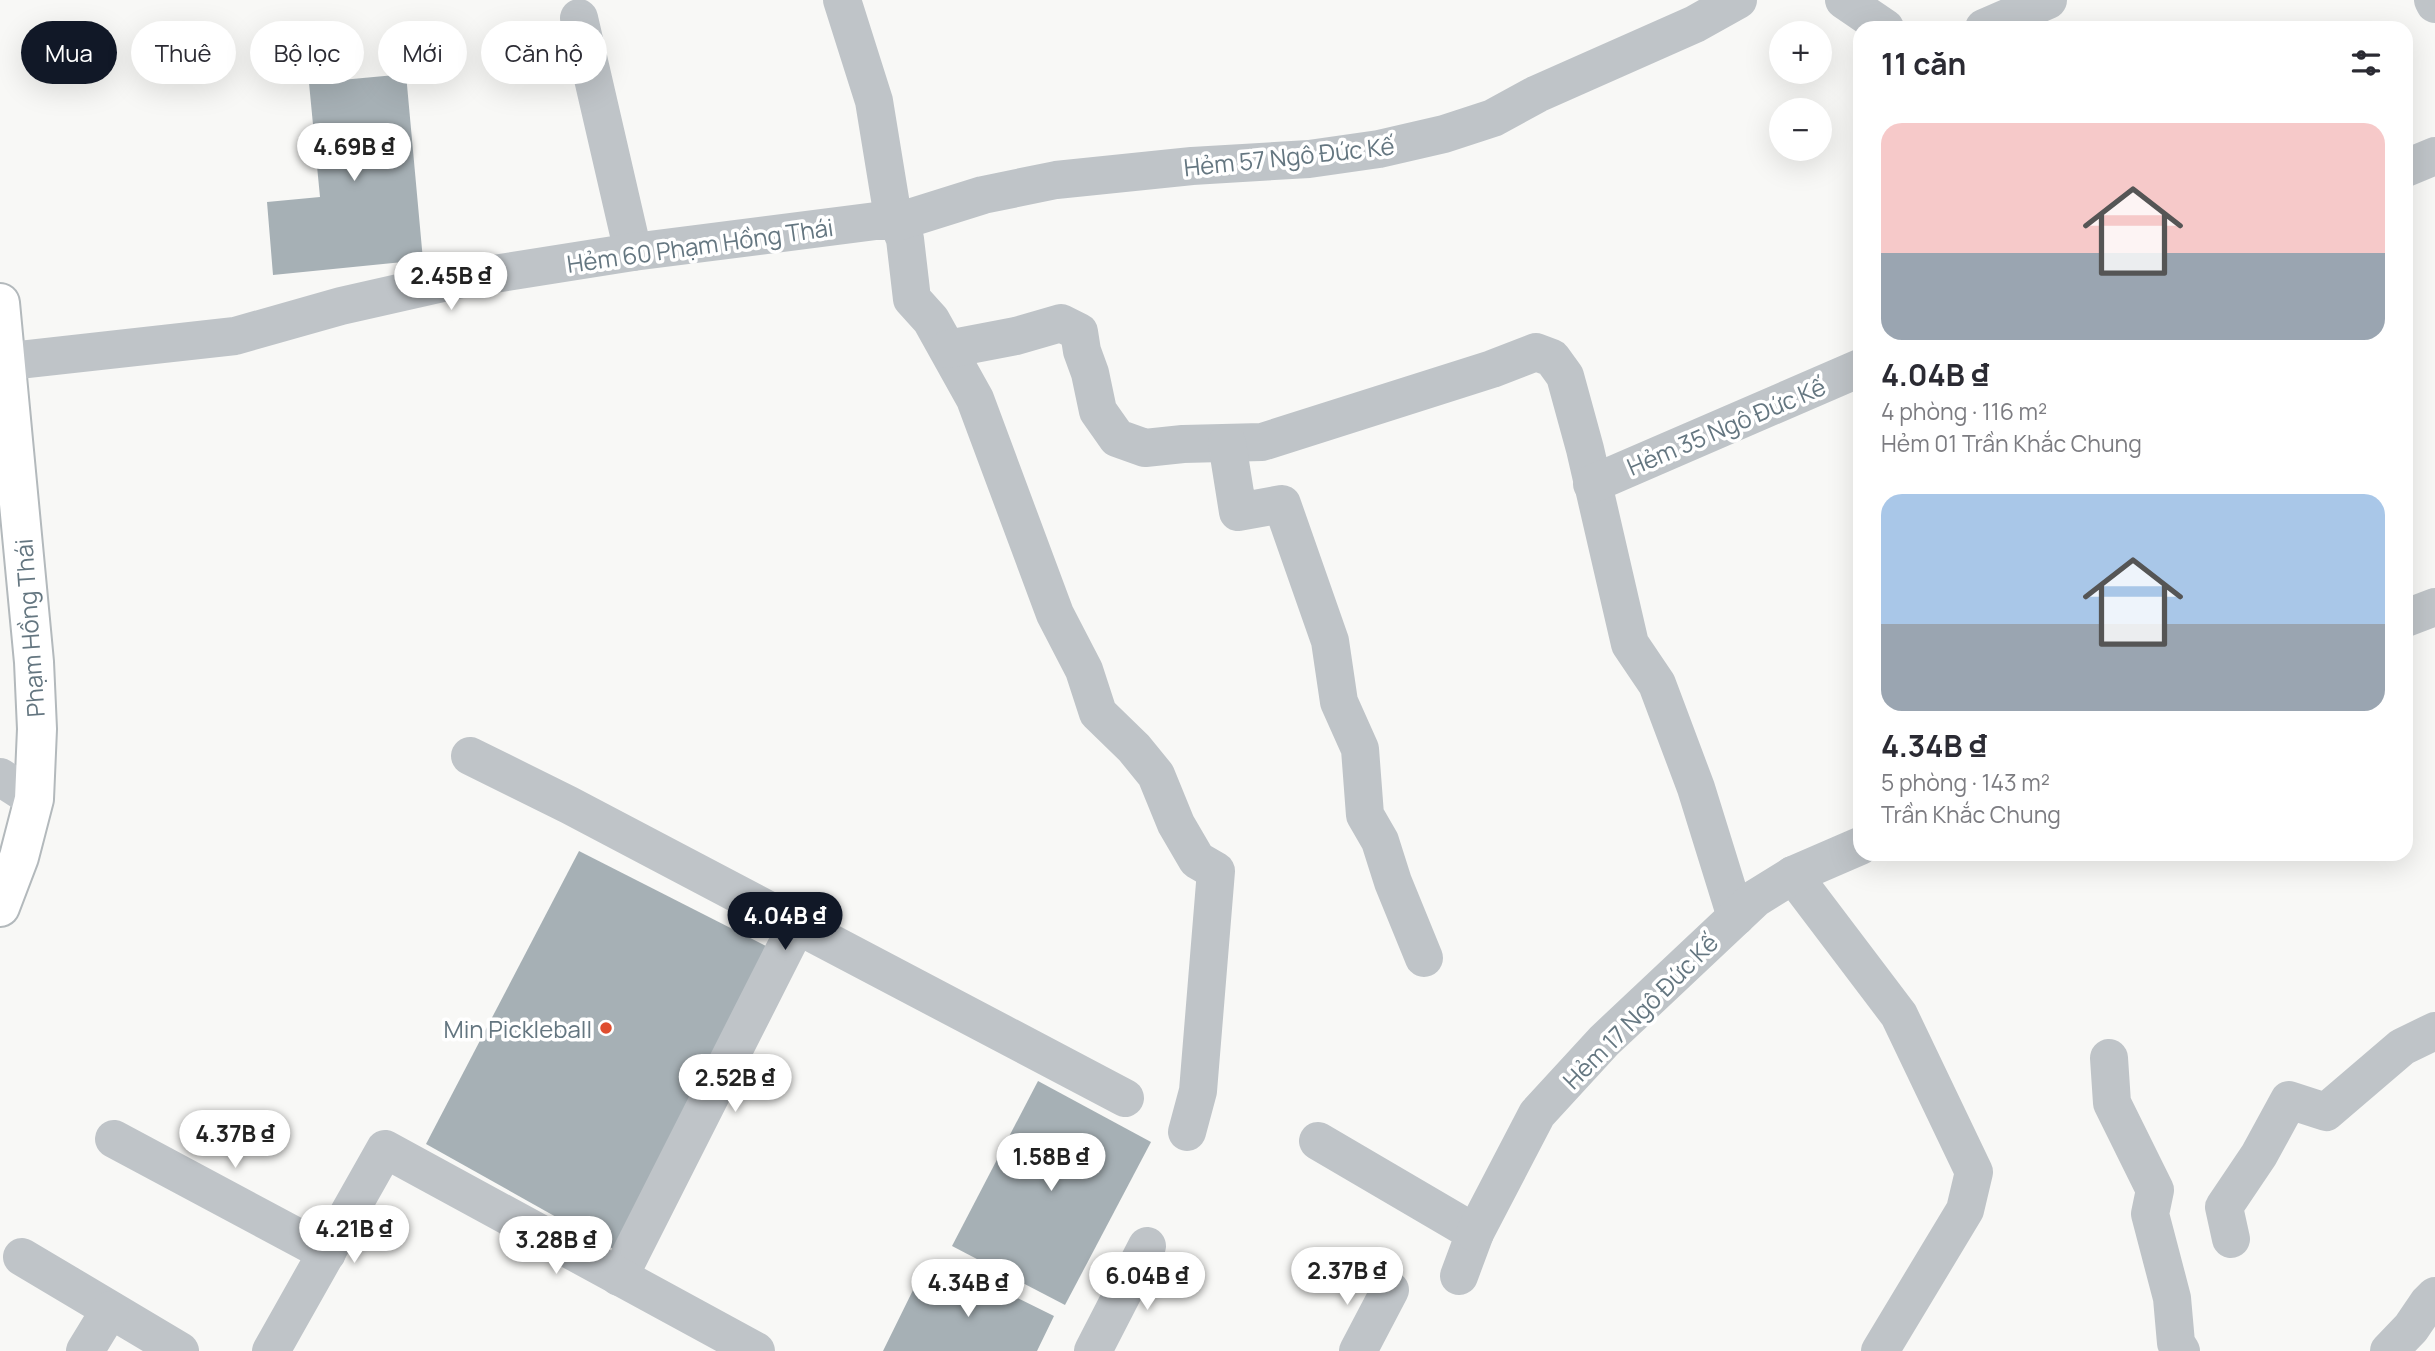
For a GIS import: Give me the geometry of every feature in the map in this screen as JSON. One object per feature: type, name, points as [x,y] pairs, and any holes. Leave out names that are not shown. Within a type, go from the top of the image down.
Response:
[{"type":"main road","name":"Phạm Hồng Thái","points":[[0,303],[3,362],[34,662],[37,729],[34,799],[19,857],[0,907]]},
{"type":"street","points":[[842,0],[874,101],[891,205],[905,239],[912,299],[931,320],[975,399],[1055,614],[1084,670],[1098,713],[1134,748],[1156,775],[1176,824],[1197,860],[1216,871],[1198,1091],[1187,1132]]},
{"type":"street","name":"Hẻm 57 Ngô Đức Kế","points":[[899,221],[983,195],[1056,180],[1192,166],[1309,159],[1379,149],[1444,134],[1493,118],[1537,94],[1695,23],[1738,0]]},
{"type":"street","points":[[1844,0],[1875,21]]},
{"type":"street","points":[[2000,21],[2048,0]]},
{"type":"street","points":[[579,18],[633,252]]},
{"type":"street","points":[[2413,165],[2435,156]]},
{"type":"street","name":"Hẻm 60 Phạm Hồng Thái","points":[[3,362],[235,336],[341,306],[456,281],[633,252],[876,221],[899,221]]},
{"type":"street","points":[[948,349],[1016,336],[1060,323],[1079,332],[1098,411],[1117,438],[1144,448],[1262,442],[1492,369],[1536,352],[1552,358],[1565,376],[1630,644],[1657,684],[1696,788],[1735,917]]},
{"type":"street","name":"Hẻm 35 Ngô Đức Kế","points":[[1592,484],[1853,371]]},
{"type":"street","points":[[1227,443],[1238,512],[1282,504],[1330,641],[1339,702],[1360,749],[1365,815],[1380,841],[1393,882],[1424,958]]},
{"type":"street","points":[[2413,615],[2435,607]]},
{"type":"street","points":[[470,756],[1125,1098]]},
{"type":"street","points":[[0,778],[34,799]]},
{"type":"street","name":"Hẻm 17 Ngô Đức Kế","points":[[1459,1276],[1475,1233],[1537,1114],[1604,1041],[1756,898],[1793,875],[1853,849]]},
{"type":"street","points":[[1793,875],[1899,1015],[1974,1172],[1965,1210],[1880,1351]]},
{"type":"street","points":[[619,1277],[797,925]]},
{"type":"street","points":[[2231,1239],[2224,1207],[2259,1155],[2289,1100],[2326,1112],[2402,1047],[2435,1031]]},
{"type":"street","points":[[2109,1058],[2112,1103],[2155,1190],[2150,1214],[2172,1298],[2176,1343],[2181,1351]]},
{"type":"street","points":[[114,1139],[327,1253]]},
{"type":"street","points":[[1318,1141],[1475,1233]]},
{"type":"street","points":[[271,1351],[386,1149],[755,1351]]},
{"type":"street","points":[[1093,1351],[1147,1246]]},
{"type":"street","points":[[22,1257],[180,1351]]},
{"type":"street","points":[[1358,1351],[1390,1290]]},
{"type":"street","points":[[2389,1351],[2411,1328],[2435,1296]]},
{"type":"street","points":[[85,1351],[110,1310]]},
{"type":"building","points":[[378,77],[378,84],[407,84],[423,260],[273,275],[267,202],[320,197],[309,84],[364,84],[364,78]]},
{"type":"building","name":"Min Pickleball","points":[[579,851],[766,946],[615,1250],[426,1144]]},
{"type":"building","points":[[1038,1081],[1151,1142],[1065,1305],[952,1246]]},
{"type":"building","points":[[950,1265],[1054,1316],[1037,1351],[883,1351],[916,1284],[936,1294]]},
{"type":"place","name":"Min Pickleball","points":[[606,1028]]}]
